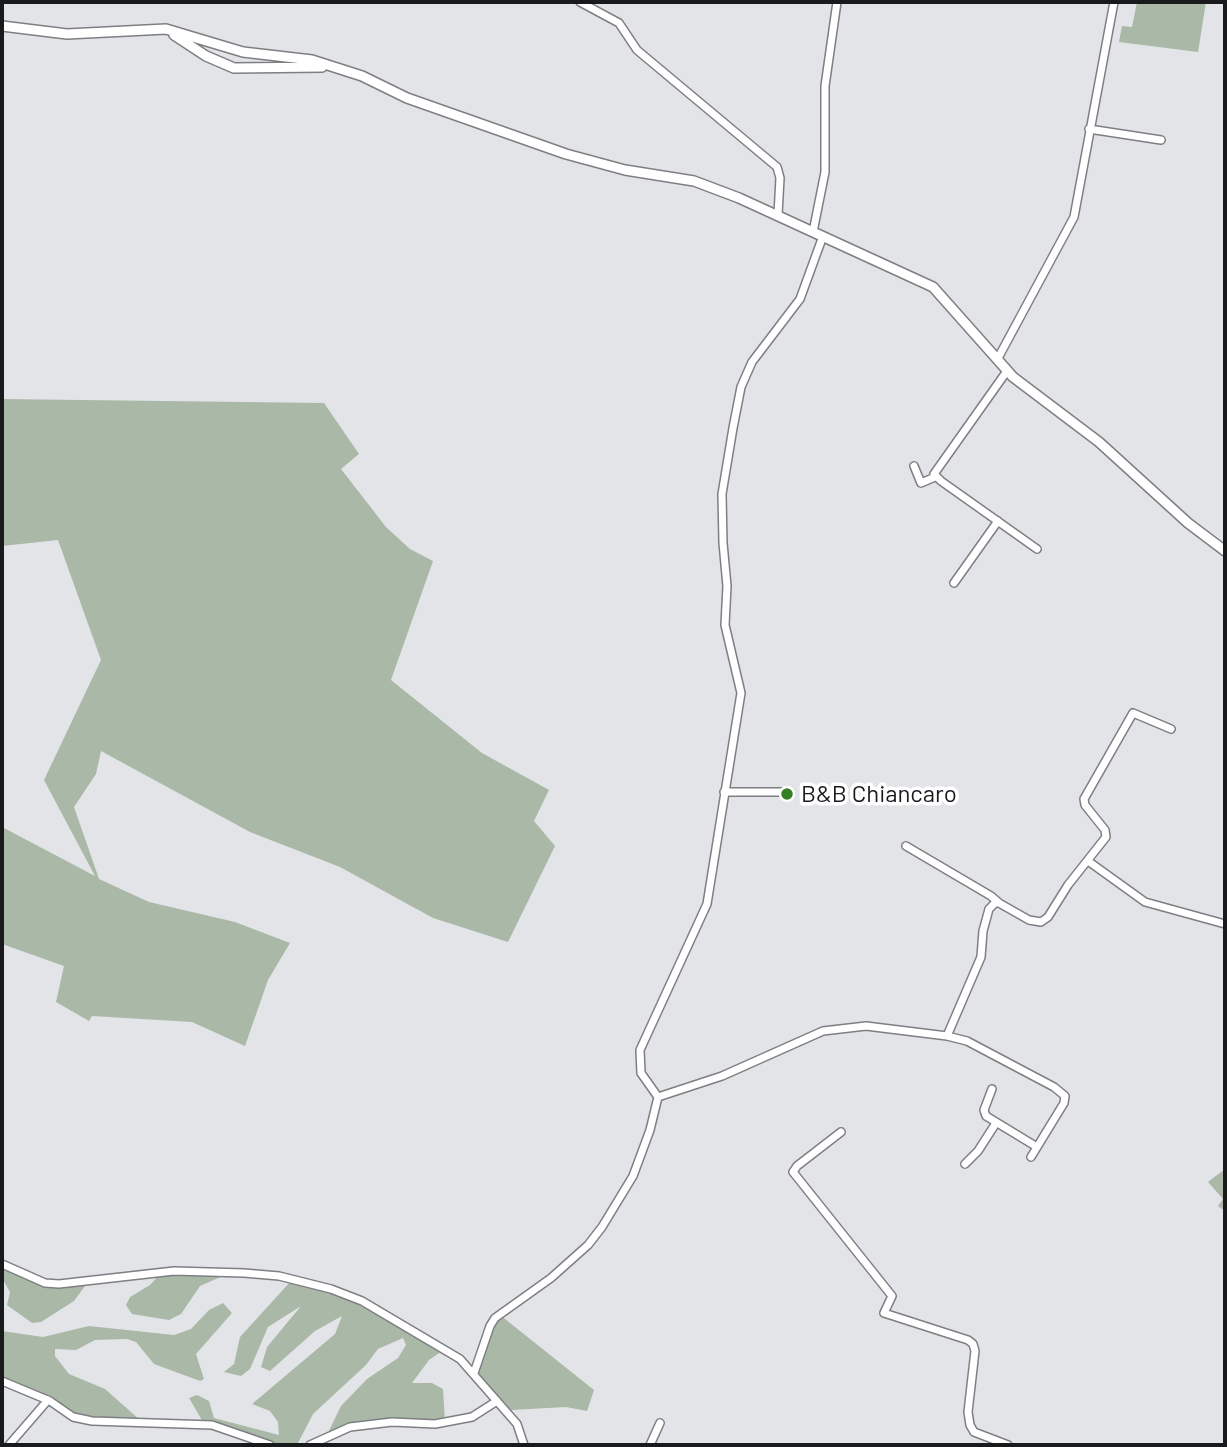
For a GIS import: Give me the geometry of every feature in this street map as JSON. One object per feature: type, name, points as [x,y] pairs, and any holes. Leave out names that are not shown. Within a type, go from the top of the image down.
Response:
[{"type":"street","points":[[580,2],[619,23],[638,50],[777,167],[780,178],[778,215]]},
{"type":"street","points":[[813,232],[825,172],[825,86],[837,2]]},
{"type":"street","points":[[997,360],[1074,217],[1114,2]]},
{"type":"street","points":[[2,26],[67,34],[159,28],[243,52],[304,59],[362,76],[407,98],[566,154],[625,170],[694,181],[778,215],[933,287],[1007,371],[1099,442],[1188,523],[1225,551]]},
{"type":"street","points":[[159,28],[176,36],[206,57],[230,67],[257,69],[298,66],[337,70]]},
{"type":"street","points":[[1089,129],[1161,140]]},
{"type":"street","points":[[474,1373],[495,1318],[535,1291],[588,1245],[618,1205],[634,1176],[650,1130],[658,1097],[641,1073],[640,1050],[707,904],[741,693],[725,632],[727,586],[722,494],[727,460],[745,377],[752,362],[800,299],[823,236]]},
{"type":"street","points":[[1007,371],[934,471],[935,477],[1037,549]]},
{"type":"street","points":[[914,466],[921,482],[935,477]]},
{"type":"street","points":[[954,583],[998,521]]},
{"type":"street","points":[[905,846],[1029,920],[1044,921],[1068,885],[1104,842],[1107,834],[1085,805],[1084,799],[1133,713],[1171,729]]},
{"type":"street","points":[[724,792],[783,792]]},
{"type":"street","points":[[1088,861],[1145,902],[1225,925]]},
{"type":"street","points":[[947,1036],[981,957],[983,931],[989,909],[999,903]]},
{"type":"street","points":[[658,1097],[722,1076],[823,1031],[866,1026],[947,1036],[967,1041],[1054,1087],[1065,1096],[1064,1103],[1031,1157]]},
{"type":"street","points":[[992,1090],[985,1110],[986,1116],[1037,1147]]},
{"type":"street","points":[[965,1164],[978,1151],[996,1123]]},
{"type":"street","points":[[841,1132],[796,1166],[793,1172],[892,1296],[884,1313],[968,1340],[972,1344],[975,1351],[968,1412],[970,1425],[974,1432],[1008,1445]]},
{"type":"street","points":[[2,1264],[45,1283],[174,1271],[244,1273],[306,1282],[362,1301],[460,1359],[517,1424],[524,1445]]},
{"type":"street","points":[[2,1381],[48,1400],[73,1417],[92,1421],[212,1425],[270,1445]]},
{"type":"street","points":[[9,1445],[48,1400]]},
{"type":"street","points":[[310,1445],[350,1427],[392,1422],[435,1424],[472,1417],[496,1401]]},
{"type":"street","points":[[650,1445],[660,1423]]},
{"type":"green space","points":[[1137,2],[1206,2],[1198,52],[1119,42],[1122,26],[1132,27]]},
{"type":"green space","points":[[2,399],[324,403],[359,454],[341,469],[386,527],[410,549],[433,561],[391,680],[482,753],[549,790],[534,821],[555,846],[508,942],[433,918],[340,867],[250,832],[101,751],[96,774],[74,807],[99,879],[149,902],[235,922],[290,943],[268,980],[245,1046],[192,1022],[92,1016],[89,1021],[56,1002],[64,966],[2,944],[2,827],[95,876],[44,780],[101,660],[58,540],[2,546]]},
{"type":"green space","points":[[1225,1169],[1225,1211],[1218,1206],[1223,1199],[1208,1182]]},
{"type":"green space","points":[[2,1267],[48,1285],[88,1282],[74,1301],[41,1322],[32,1323],[7,1305],[10,1292],[2,1278]]},
{"type":"green space","points":[[159,1275],[225,1275],[200,1286],[181,1314],[169,1320],[132,1314],[126,1305],[130,1297],[150,1285]]},
{"type":"green space","points":[[291,1281],[350,1300],[442,1351],[429,1360],[412,1383],[432,1383],[443,1389],[445,1422],[362,1425],[325,1439],[341,1406],[367,1379],[398,1358],[406,1345],[403,1338],[378,1349],[366,1365],[313,1414],[297,1445],[280,1445],[203,1422],[189,1398],[197,1395],[209,1401],[214,1418],[279,1435],[278,1422],[270,1411],[252,1404],[335,1334],[342,1316],[315,1331],[270,1371],[261,1367],[267,1347],[301,1306],[268,1327],[250,1369],[241,1376],[224,1372],[234,1364],[240,1337]]},
{"type":"green space","points":[[223,1303],[232,1313],[196,1354],[204,1379],[200,1381],[154,1364],[136,1342],[127,1339],[95,1340],[76,1350],[55,1349],[55,1356],[69,1374],[105,1389],[140,1420],[73,1415],[2,1380],[2,1331],[43,1337],[89,1326],[174,1335],[191,1329],[209,1310]]},
{"type":"green space","points":[[500,1315],[594,1390],[587,1411],[566,1407],[511,1410],[478,1376],[486,1342]]},
{"type":"place","name":"B&B Chiancaro","points":[[787,794]]}]
